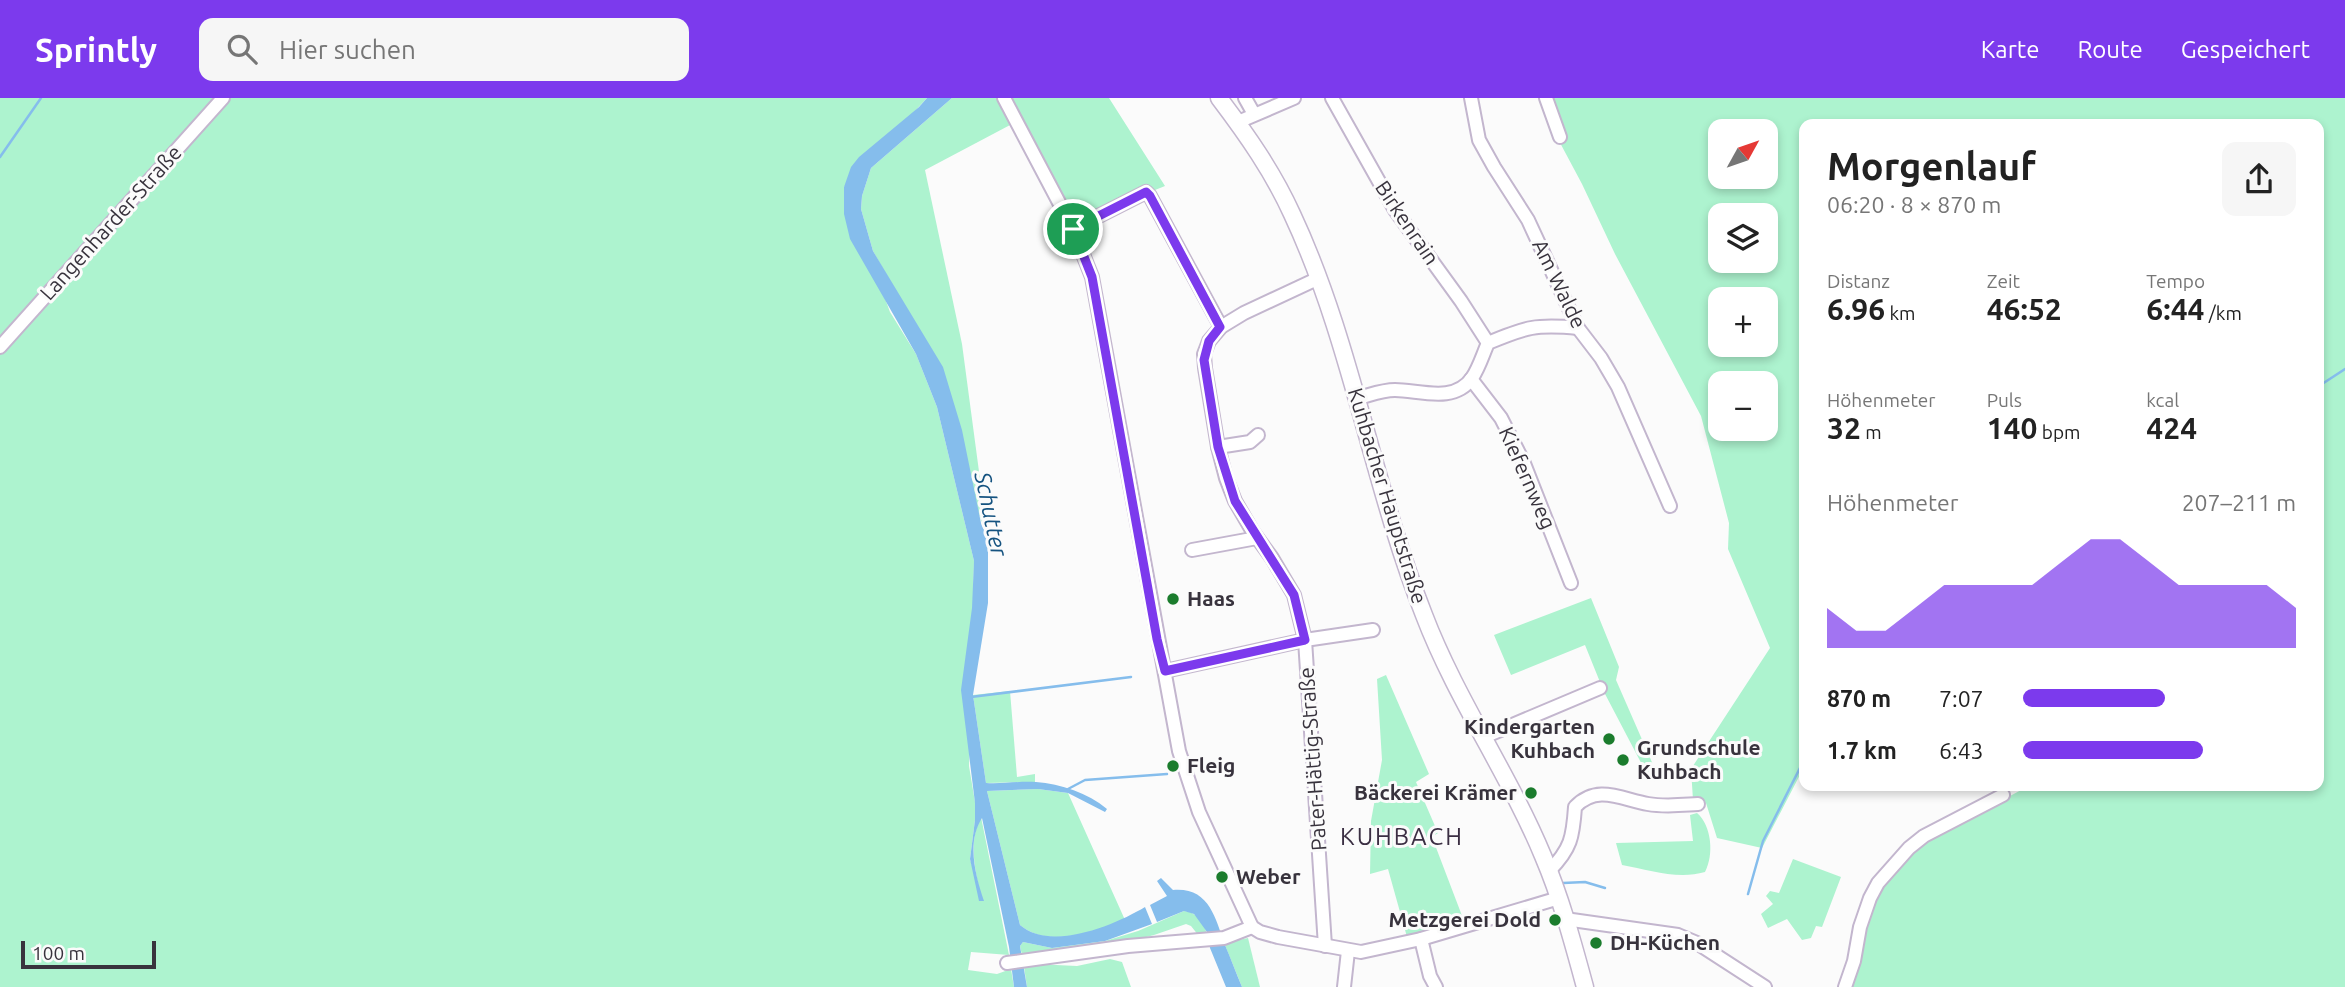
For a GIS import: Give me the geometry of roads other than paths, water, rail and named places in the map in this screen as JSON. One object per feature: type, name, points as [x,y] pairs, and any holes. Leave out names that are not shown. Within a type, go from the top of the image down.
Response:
[{"type":"main road","name":"Kuhbacher Hauptstraße","points":[[1219,98],[1263,161],[1283,197],[1319,278],[1358,398],[1398,546],[1419,603],[1549,871],[1585,987]]},
{"type":"street","name":"Langenharder-Straße","points":[[0,347],[223,98]]},
{"type":"street","points":[[1004,98],[1073,229],[1092,277],[1179,751],[1199,812],[1252,927],[1269,934],[1361,952],[1421,939],[1559,898]]},
{"type":"street","points":[[1245,98],[1254,114]]},
{"type":"street","points":[[1238,122],[1294,98]]},
{"type":"street","name":"Birkenrain","points":[[1332,98],[1395,210],[1488,343]]},
{"type":"street","name":"Am Walde","points":[[1471,98],[1479,140],[1528,220],[1578,328],[1601,358],[1618,387],[1670,506]]},
{"type":"street","points":[[1546,98],[1560,137]]},
{"type":"street","points":[[1073,229],[1146,192],[1169,228],[1220,327]]},
{"type":"street","points":[[1165,671],[1305,640],[1294,595],[1235,501],[1218,447],[1204,360],[1209,341],[1220,327],[1319,278]]},
{"type":"street","points":[[1358,398],[1382,391],[1396,390],[1429,395],[1457,389],[1471,379],[1488,343],[1521,329],[1547,325],[1578,328]]},
{"type":"street","name":"Kiefernweg","points":[[1471,379],[1501,418],[1523,461],[1571,583]]},
{"type":"street","points":[[1218,447],[1250,442],[1258,435]]},
{"type":"street","points":[[1192,550],[1257,538]]},
{"type":"street","name":"Pater-Hättig-Straße","points":[[1325,946],[1305,640],[1373,630]]},
{"type":"street","points":[[1484,737],[1600,688]]},
{"type":"street","points":[[1549,871],[1564,856],[1573,834],[1574,807],[1584,797],[1598,794],[1670,806],[1698,804]]},
{"type":"street","points":[[1844,987],[1854,961],[1860,927],[1878,883],[1909,848],[1924,836],[2003,795]]},
{"type":"street","points":[[1565,919],[1678,935],[1697,943],[1765,987]]},
{"type":"street","points":[[1007,962],[1128,946],[1224,938],[1252,927]]},
{"type":"street","points":[[1421,939],[1430,976],[1436,987]]},
{"type":"street","points":[[1344,987],[1348,951]]},
{"type":"water","points":[[927,98],[952,98],[871,168],[862,196],[861,209],[873,251],[943,367],[962,430],[981,523],[988,539],[988,603],[973,695],[986,783],[1030,782],[1055,785],[1083,794],[1107,809],[1105,812],[1068,793],[1038,789],[987,791],[1020,925],[1033,933],[1065,936],[1100,928],[1145,907],[1152,924],[1105,941],[1052,948],[1023,942],[1020,946],[1027,987],[1014,987],[1009,947],[982,818],[974,838],[973,849],[984,901],[979,901],[970,859],[975,803],[961,690],[972,608],[974,561],[937,407],[916,354],[850,239],[844,214],[844,187],[851,167]]},
{"type":"water","points":[[1161,878],[1173,890],[1195,893],[1209,906],[1242,987],[1226,987],[1210,948],[1207,932],[1194,914],[1184,911],[1157,922],[1150,905],[1167,896],[1157,881]]},
{"type":"waterway","points":[[0,157],[41,98]]},
{"type":"waterway","points":[[2324,383],[2345,369]]},
{"type":"waterway","points":[[971,697],[1131,677]]},
{"type":"waterway","points":[[1748,894],[1763,841],[1799,770]]},
{"type":"waterway","points":[[1068,789],[1085,780],[1167,774]]},
{"type":"waterway","points":[[1563,883],[1585,882],[1605,888]]},
{"type":"place","name":"Haas","points":[[1173,599]]},
{"type":"place","name":"Kindergarten Kuhbach","points":[[1609,739]]},
{"type":"place","name":"Grundschule Kuhbach","points":[[1623,760]]},
{"type":"place","name":"Fleig","points":[[1173,766]]},
{"type":"place","name":"Bäckerei Krämer","points":[[1531,793]]},
{"type":"place","name":"Weber","points":[[1222,877]]},
{"type":"place","name":"Metzgerei Dold","points":[[1555,920]]},
{"type":"place","name":"DH-Küchen","points":[[1596,943]]},
{"type":"district","name":"KUHBACH","points":[[1402,837]]},
{"type":"water label","name":"Schutter","points":[[991,514]]}]
